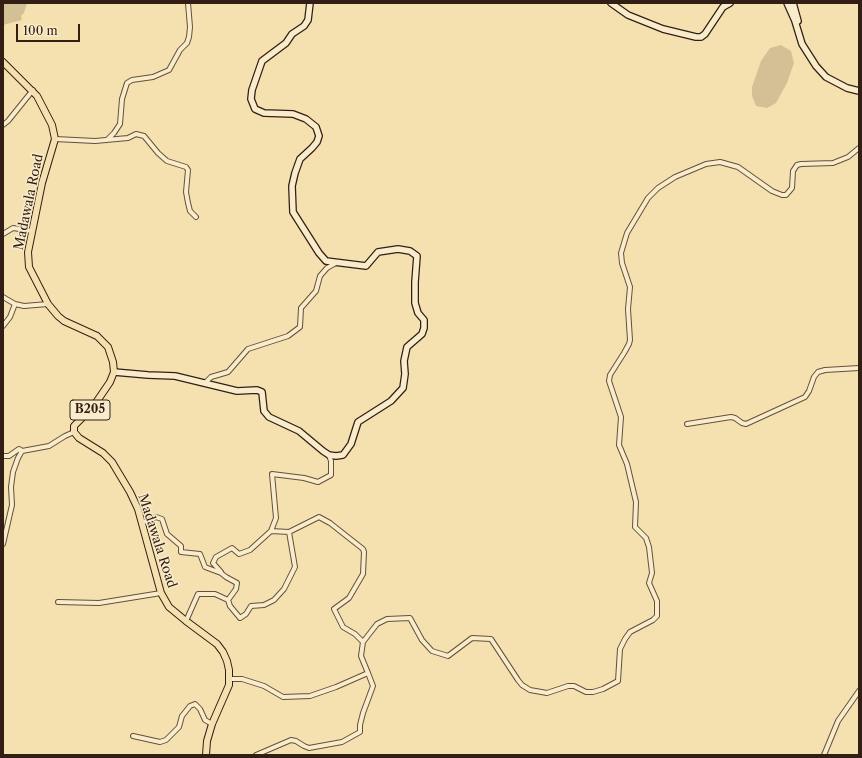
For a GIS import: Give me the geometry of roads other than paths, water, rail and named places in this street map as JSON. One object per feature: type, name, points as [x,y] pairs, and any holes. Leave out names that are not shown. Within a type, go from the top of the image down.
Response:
[{"type":"main road","name":"Madawala Road","points":[[3,62],[33,90],[46,111],[52,125],[55,138],[42,183],[32,231],[28,252],[29,267],[48,304],[58,316],[64,321],[97,336],[103,342],[111,354],[114,372]]},
{"type":"main road","name":"B205","points":[[74,432],[74,426],[97,401],[110,382],[114,372]]},
{"type":"main road","name":"Madawala Road","points":[[74,432],[79,438],[103,453],[112,462],[130,492],[138,509],[161,593],[169,607],[220,647],[227,661],[229,685],[212,724],[207,741],[206,755]]},
{"type":"street","points":[[114,372],[175,376],[237,391],[256,390],[262,392],[264,411],[270,417],[299,431],[329,455],[336,456],[343,455],[351,444],[358,422],[391,401],[403,388],[405,374],[404,361],[407,347],[422,334],[424,328],[424,320],[418,313],[414,303],[417,256],[410,251],[398,248],[378,252],[366,266],[326,261],[319,253],[293,212],[292,186],[295,173],[300,159],[317,142],[319,136],[316,127],[306,119],[293,114],[264,113],[255,109],[251,99],[252,90],[262,61],[286,43],[292,34],[304,26],[308,20],[310,3]]},
{"type":"street","points":[[611,3],[628,15],[663,29],[701,37],[705,34],[723,7],[730,3]]},
{"type":"street","points":[[787,3],[802,44],[816,66],[826,77],[847,88],[859,91]]},
{"type":"street","points":[[793,3],[803,36],[802,44]]},
{"type":"street","points":[[106,141],[120,124],[122,98],[127,83],[132,80],[154,77],[169,70],[180,50],[187,43],[190,27],[188,4]]},
{"type":"street","points":[[3,125],[33,90]]},
{"type":"street","points":[[55,138],[106,141],[128,138],[136,134],[144,136],[158,153],[167,161],[186,167],[188,173],[186,192],[188,203],[190,211],[196,218]]},
{"type":"street","points":[[258,755],[291,740],[296,740],[308,748],[342,742],[360,732],[363,713],[372,686],[361,656],[363,642],[377,624],[387,619],[410,618],[422,640],[432,651],[448,656],[472,638],[491,639],[518,680],[522,685],[530,690],[547,693],[568,686],[574,686],[586,692],[593,692],[603,689],[618,681],[620,649],[630,632],[655,618],[657,601],[649,583],[652,570],[648,541],[635,527],[636,502],[627,464],[619,445],[621,417],[609,381],[610,374],[624,353],[630,340],[628,309],[630,287],[622,264],[621,253],[627,233],[648,198],[658,188],[675,177],[706,164],[720,162],[738,167],[772,192],[782,196],[786,195],[792,188],[793,170],[797,165],[833,163],[844,159],[859,148]]},
{"type":"street","points":[[4,233],[13,228],[32,231]]},
{"type":"street","points":[[205,383],[211,377],[228,372],[248,349],[288,336],[300,326],[301,308],[316,291],[320,276],[327,268],[336,263]]},
{"type":"street","points":[[3,297],[15,304],[24,306],[48,304]]},
{"type":"street","points":[[3,326],[10,317],[15,304]]},
{"type":"street","points":[[687,424],[733,417],[746,424],[805,397],[814,377],[818,372],[825,370],[859,368]]},
{"type":"street","points":[[3,456],[9,456],[19,449],[22,451],[49,446],[64,436],[74,432]]},
{"type":"street","points":[[3,544],[12,504],[11,487],[13,472],[22,451]]},
{"type":"street","points":[[228,600],[236,589],[236,583],[221,573],[213,562],[216,557],[232,548],[239,554],[250,550],[271,531],[276,518],[272,474],[304,478],[318,482],[331,475],[331,461],[329,455]]},
{"type":"street","points":[[142,523],[156,517],[162,519],[167,534],[181,546],[181,552],[200,554],[205,567],[221,573]]},
{"type":"street","points":[[271,531],[289,532],[319,518],[330,523],[363,549],[363,574],[349,598],[334,609],[343,627],[355,634],[363,642]]},
{"type":"street","points":[[186,621],[198,594],[215,594],[228,600],[230,606],[240,618],[246,614],[251,606],[264,605],[274,600],[280,594],[295,567],[289,532]]},
{"type":"street","points":[[58,602],[99,603],[161,593]]},
{"type":"street","points":[[229,679],[242,680],[264,686],[283,697],[310,696],[336,687],[368,673]]},
{"type":"street","points":[[824,755],[838,721],[859,691]]},
{"type":"street","points":[[133,736],[160,742],[166,740],[179,727],[182,716],[190,706],[195,704],[200,709],[205,720],[212,724]]}]
